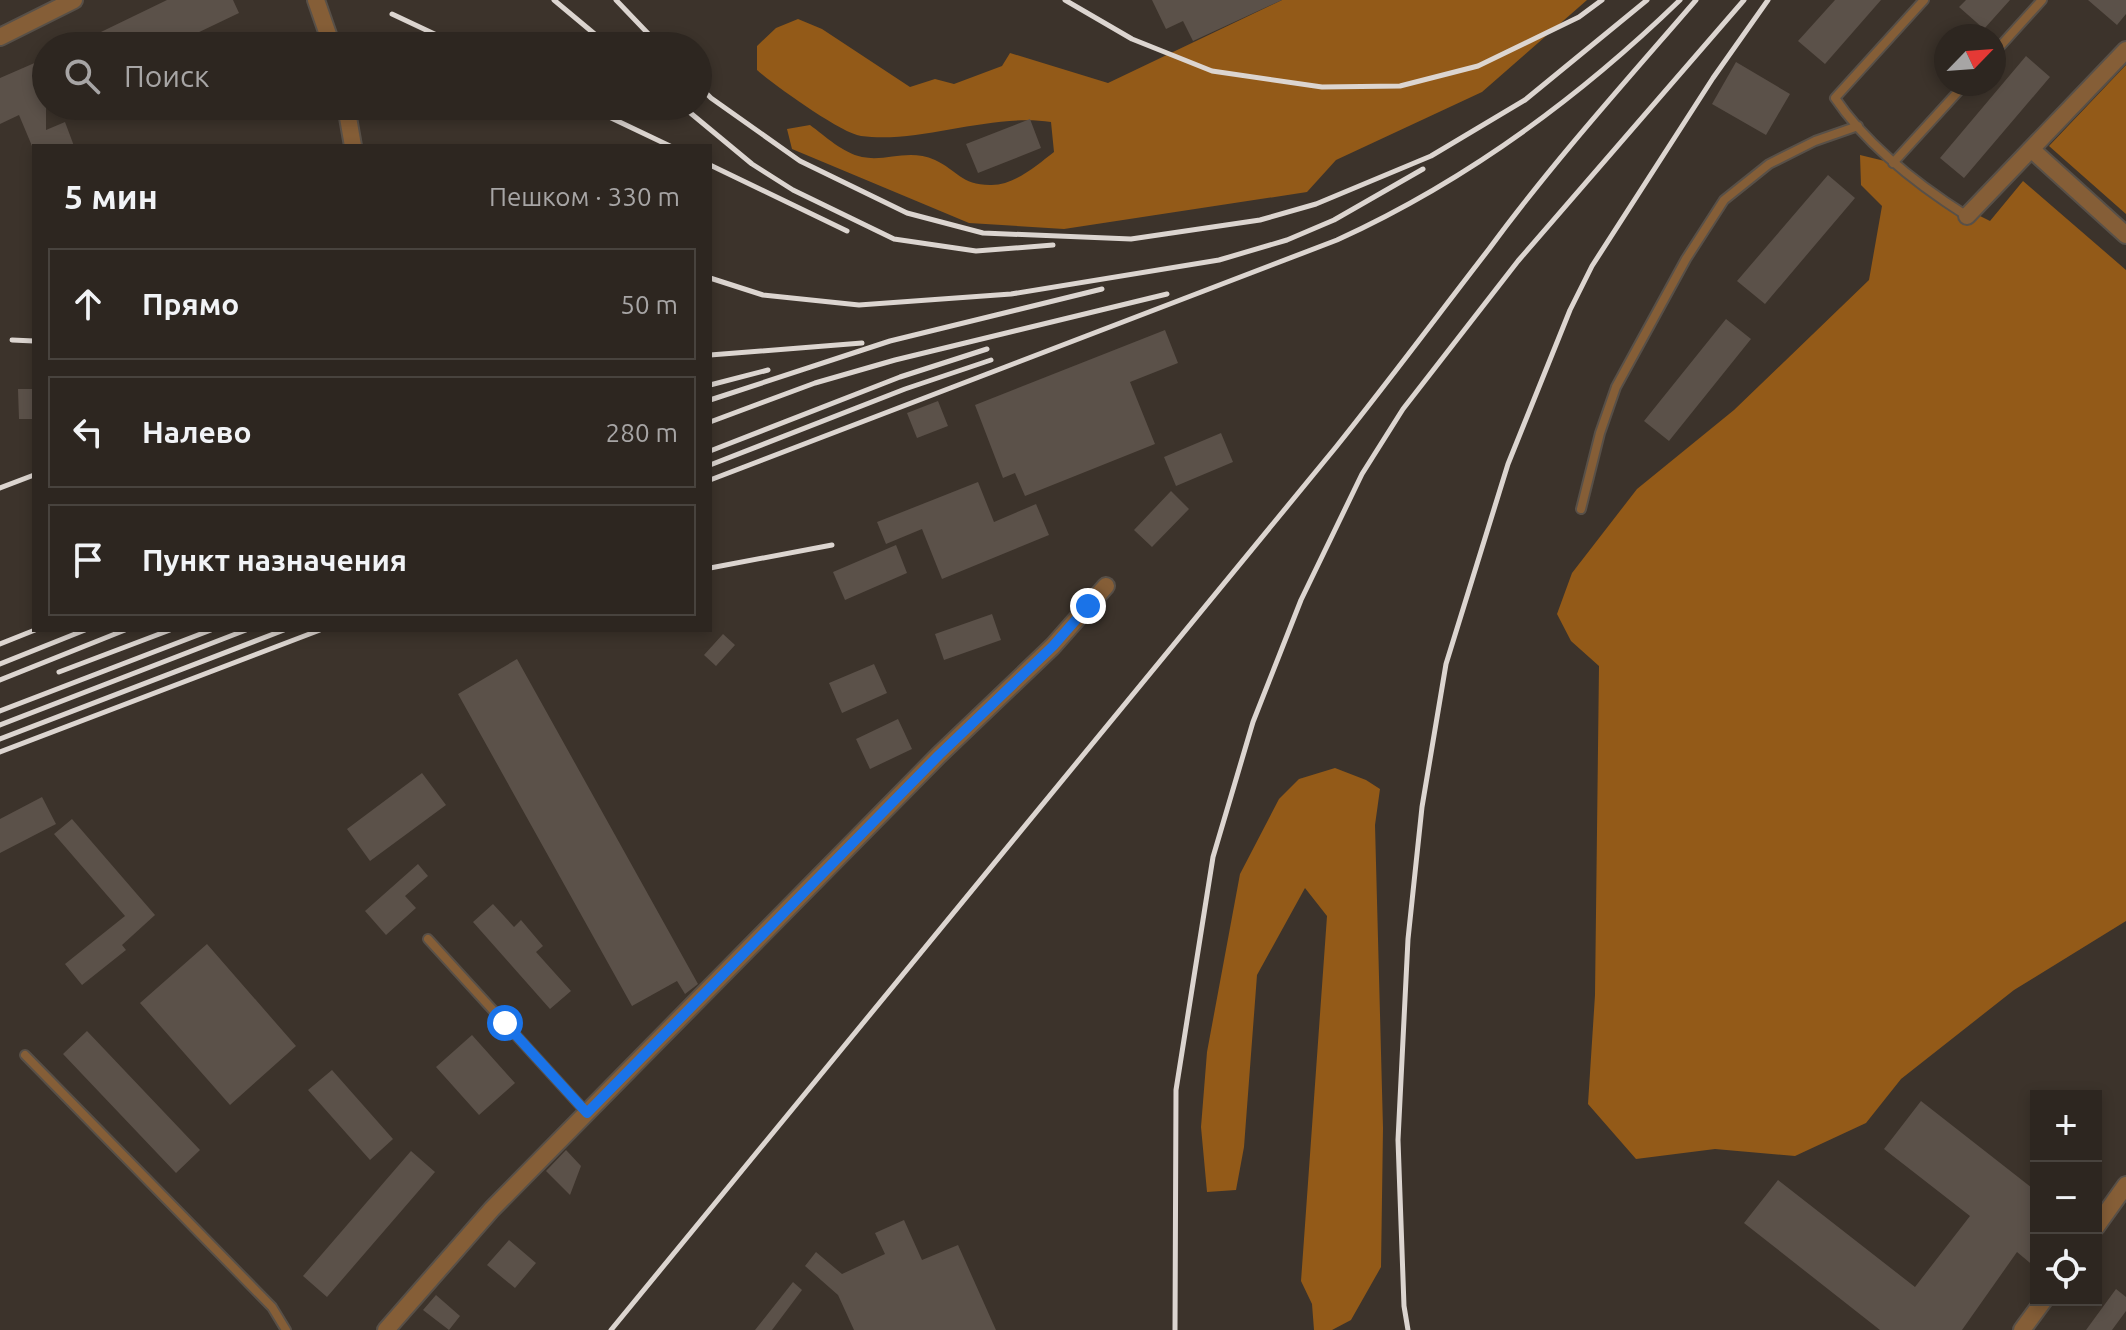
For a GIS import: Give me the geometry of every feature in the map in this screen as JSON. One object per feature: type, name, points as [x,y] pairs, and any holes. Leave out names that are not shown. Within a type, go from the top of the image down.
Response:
[{"type":"street","points":[[0,37],[74,0]]},
{"type":"street","points":[[316,0],[327,32]]},
{"type":"street","points":[[1967,216],[2126,50]]},
{"type":"street","points":[[348,120],[353,144]]},
{"type":"street","points":[[2031,149],[2126,235]]},
{"type":"street","points":[[386,1330],[492,1209],[939,755],[1053,646],[1106,586]]},
{"type":"street","points":[[2102,1219],[2126,1185]]},
{"type":"street","points":[[2112,1206],[2126,1216]]},
{"type":"street","points":[[2022,1330],[2040,1306]]},
{"type":"lane","points":[[1924,0],[1835,98],[1893,163],[1967,216]]},
{"type":"lane","points":[[2006,40],[2042,0]]},
{"type":"lane","points":[[1893,163],[1954,96]]},
{"type":"lane","points":[[1581,509],[1600,433],[1616,387],[1686,259],[1724,200],[1769,164],[1815,141],[1858,126]]},
{"type":"lane","points":[[428,939],[587,1113]]},
{"type":"lane","points":[[25,1055],[272,1307],[286,1330]]},
{"type":"shaded area","points":[[1282,0],[1587,0],[1482,92],[1336,160],[1307,192],[1064,229],[969,223],[792,149],[787,129],[810,125],[855,155],[871,158],[925,157],[966,180],[990,185],[1016,178],[1054,152],[1051,122],[1027,120],[907,136],[861,136],[824,118],[757,70],[757,46],[776,28],[798,19],[822,29],[910,87],[935,79],[954,84],[1002,66],[1010,53],[1108,83]]},
{"type":"shaded area","points":[[2126,65],[2126,214],[2049,146]]},
{"type":"shaded area","points":[[1860,155],[1893,163],[1934,193],[1990,221],[2023,181],[2126,270],[2126,921],[2014,990],[1901,1079],[1866,1123],[1795,1156],[1715,1149],[1636,1159],[1588,1104],[1595,995],[1599,666],[1571,641],[1557,614],[1572,573],[1637,489],[1734,410],[1869,280],[1882,206],[1861,185]]},
{"type":"shaded area","points":[[1335,768],[1380,789],[1375,825],[1383,1128],[1381,1267],[1351,1320],[1332,1330],[1314,1330],[1312,1304],[1301,1281],[1327,916],[1305,888],[1257,975],[1244,1147],[1236,1190],[1207,1192],[1201,1127],[1207,1052],[1240,874],[1279,799],[1299,779]]},
{"type":"building","points":[[167,0],[233,0],[239,13],[199,32],[101,32]]},
{"type":"building","points":[[1152,0],[1282,0],[1193,41],[1183,21],[1166,29]]},
{"type":"building","points":[[1835,0],[1881,0],[1825,64],[1798,41]]},
{"type":"building","points":[[1966,0],[2010,0],[1988,24],[1978,24],[1959,7]]},
{"type":"building","points":[[2088,0],[2126,0],[2126,14],[2117,25]]},
{"type":"building","points":[[2026,56],[2050,77],[1964,178],[1940,158],[1992,96],[2006,96],[2006,80]]},
{"type":"building","points":[[1736,62],[1790,94],[1766,135],[1712,104]]},
{"type":"building","points":[[32,64],[32,120],[46,120],[46,130],[65,122],[73,144],[32,146],[19,115],[0,124],[0,78]]},
{"type":"building","points":[[1030,119],[1041,148],[978,173],[966,144]]},
{"type":"building","points":[[1828,175],[1855,198],[1765,304],[1737,281]]},
{"type":"building","points":[[1726,319],[1751,339],[1669,441],[1644,421]]},
{"type":"building","points":[[1165,330],[1178,363],[1130,382],[1155,444],[1025,496],[1015,473],[1003,478],[975,405]]},
{"type":"building","points":[[18,389],[32,389],[32,419],[19,419]]},
{"type":"building","points":[[938,401],[948,426],[917,438],[907,413]]},
{"type":"building","points":[[1221,433],[1233,462],[1176,486],[1164,457]]},
{"type":"building","points":[[978,482],[994,522],[1036,504],[1049,535],[942,579],[922,529],[886,544],[877,522]]},
{"type":"building","points":[[1171,491],[1189,509],[1152,547],[1134,530]]},
{"type":"building","points":[[896,545],[907,573],[845,600],[833,572]]},
{"type":"building","points":[[992,614],[1001,640],[944,660],[935,634]]},
{"type":"building","points":[[723,634],[735,645],[716,666],[704,655]]},
{"type":"building","points":[[517,659],[698,984],[685,994],[677,981],[632,1006],[458,694]]},
{"type":"building","points":[[874,664],[887,693],[842,713],[829,683]]},
{"type":"building","points":[[898,719],[912,749],[870,769],[856,739]]},
{"type":"building","points":[[422,773],[446,805],[370,861],[347,829]]},
{"type":"building","points":[[42,797],[56,824],[0,853],[0,819]]},
{"type":"building","points":[[72,819],[155,915],[122,945],[126,950],[82,985],[65,964],[125,916],[54,834]]},
{"type":"building","points":[[418,864],[428,876],[405,896],[416,908],[386,935],[365,911]]},
{"type":"building","points":[[493,904],[514,927],[521,920],[543,946],[536,952],[571,991],[550,1009],[473,922]]},
{"type":"building","points":[[207,944],[296,1046],[230,1105],[140,1003]]},
{"type":"building","points":[[87,1031],[200,1150],[176,1173],[63,1054]]},
{"type":"building","points":[[472,1035],[515,1083],[479,1115],[436,1067]]},
{"type":"building","points":[[332,1070],[393,1139],[370,1160],[308,1090]]},
{"type":"building","points":[[1921,1101],[2030,1186],[2030,1263],[2017,1252],[1962,1330],[1880,1330],[1744,1223],[1778,1180],[1915,1287],[1970,1216],[1884,1149]]},
{"type":"building","points":[[566,1150],[581,1166],[570,1195],[546,1171]]},
{"type":"building","points":[[411,1151],[435,1172],[327,1297],[303,1276]]},
{"type":"building","points":[[904,1220],[922,1260],[958,1245],[996,1330],[854,1330],[838,1295],[805,1266],[816,1252],[842,1274],[885,1254],[875,1233]]},
{"type":"building","points":[[509,1240],[536,1263],[515,1288],[487,1265]]},
{"type":"building","points":[[793,1282],[802,1290],[772,1330],[755,1330]]},
{"type":"building","points":[[2116,1289],[2126,1297],[2126,1311],[2112,1330],[2086,1330]]},
{"type":"building","points":[[436,1295],[460,1316],[449,1330],[423,1310]]},
{"type":"railway","points":[[554,0],[592,32]]},
{"type":"railway","points":[[616,0],[647,32]]},
{"type":"railway","points":[[1065,0],[1132,39],[1212,71],[1322,87],[1400,86],[1478,66],[1579,17],[1602,0]]},
{"type":"railway","points":[[712,99],[800,161],[907,213],[983,233],[1131,239],[1260,220],[1316,204],[1431,156],[1525,100],[1647,0]]},
{"type":"railway","points":[[712,479],[1337,240],[1384,217],[1430,192],[1519,135],[1602,70],[1680,0]]},
{"type":"railway","points":[[611,1330],[1336,447],[1538,185],[1696,0]]},
{"type":"railway","points":[[1175,1330],[1176,1090],[1213,857],[1253,722],[1301,600],[1362,474],[1403,409],[1518,261],[1744,0]]},
{"type":"railway","points":[[1408,1330],[1404,1306],[1398,1140],[1408,939],[1422,807],[1446,664],[1508,464],[1570,310],[1592,266],[1713,78],[1768,0]]},
{"type":"railway","points":[[392,14],[430,32]]},
{"type":"railway","points":[[615,120],[666,144]]},
{"type":"railway","points":[[699,120],[752,164],[793,190],[894,239],[976,251],[1053,245]]},
{"type":"railway","points":[[712,166],[847,231]]},
{"type":"railway","points":[[712,279],[763,295],[859,305],[1011,294],[1219,260],[1287,240],[1334,220],[1423,169]]},
{"type":"railway","points":[[712,399],[890,341],[1102,289]]},
{"type":"railway","points":[[712,421],[815,383],[895,360],[1167,294]]},
{"type":"railway","points":[[12,340],[32,341]]},
{"type":"railway","points":[[712,355],[862,343]]},
{"type":"railway","points":[[712,450],[900,377],[987,349]]},
{"type":"railway","points":[[712,464],[905,389],[991,360]]},
{"type":"railway","points":[[712,384],[768,370]]},
{"type":"railway","points":[[0,488],[32,476]]},
{"type":"railway","points":[[712,568],[832,545]]},
{"type":"railway","points":[[0,644],[32,631]]},
{"type":"railway","points":[[0,664],[80,632]]},
{"type":"railway","points":[[0,680],[120,632]]},
{"type":"railway","points":[[59,672],[165,632]]},
{"type":"railway","points":[[0,711],[206,632]]},
{"type":"railway","points":[[0,725],[241,632]]},
{"type":"railway","points":[[0,739],[279,632]]},
{"type":"railway","points":[[0,752],[315,632]]},
{"type":"route","points":[[505,1023],[587,1113],[939,755],[1053,646],[1088,606]]}]
